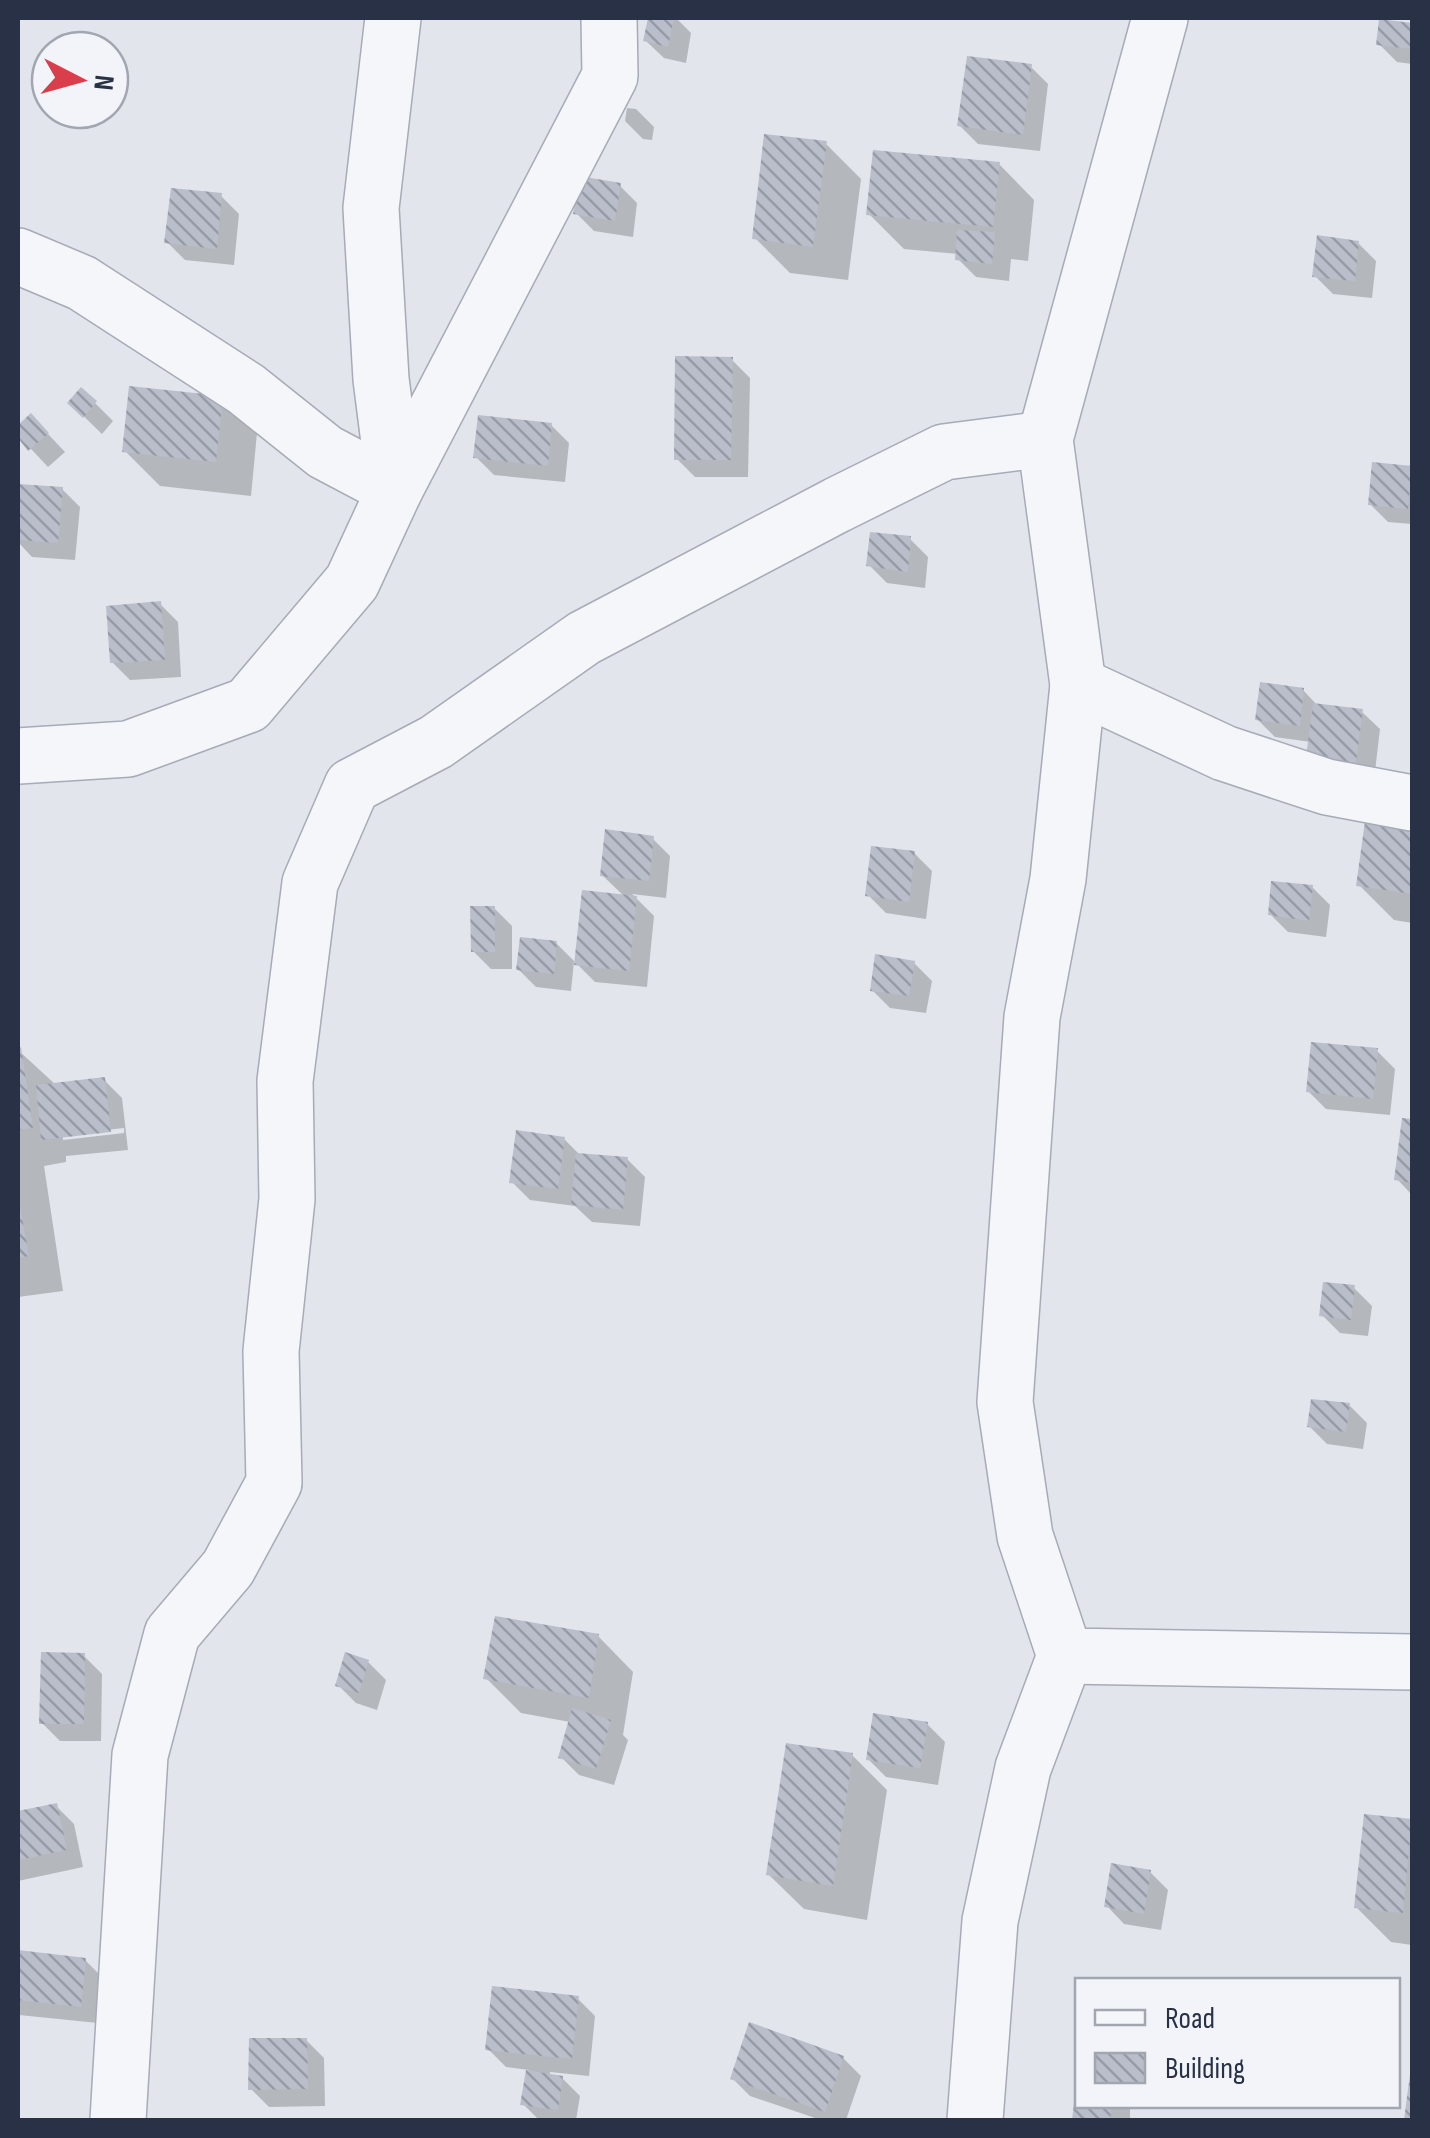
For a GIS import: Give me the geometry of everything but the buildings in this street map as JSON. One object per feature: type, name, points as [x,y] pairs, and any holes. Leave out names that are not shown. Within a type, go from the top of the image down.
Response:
[{"type":"street","points":[[393,18],[371,208],[381,379],[396,490]]},
{"type":"street","points":[[18,756],[128,749],[248,705],[352,582],[610,76],[609,18]]},
{"type":"street","points":[[975,2120],[990,1921],[1023,1768],[1065,1656],[1025,1536],[1005,1402],[1032,1017],[1058,879],[1078,685],[1046,439],[1160,18]]},
{"type":"street","points":[[18,256],[82,283],[246,390],[325,452],[396,490]]},
{"type":"street","points":[[118,2120],[140,1755],[172,1634],[228,1568],[274,1483],[272,1352],[288,1199],[285,1081],[310,882],[352,786],[436,742],[584,638],[837,505],[944,452],[1046,439]]},
{"type":"street","points":[[1078,685],[1224,753],[1327,787],[1412,803]]},
{"type":"street","points":[[1065,1656],[1412,1662]]}]
